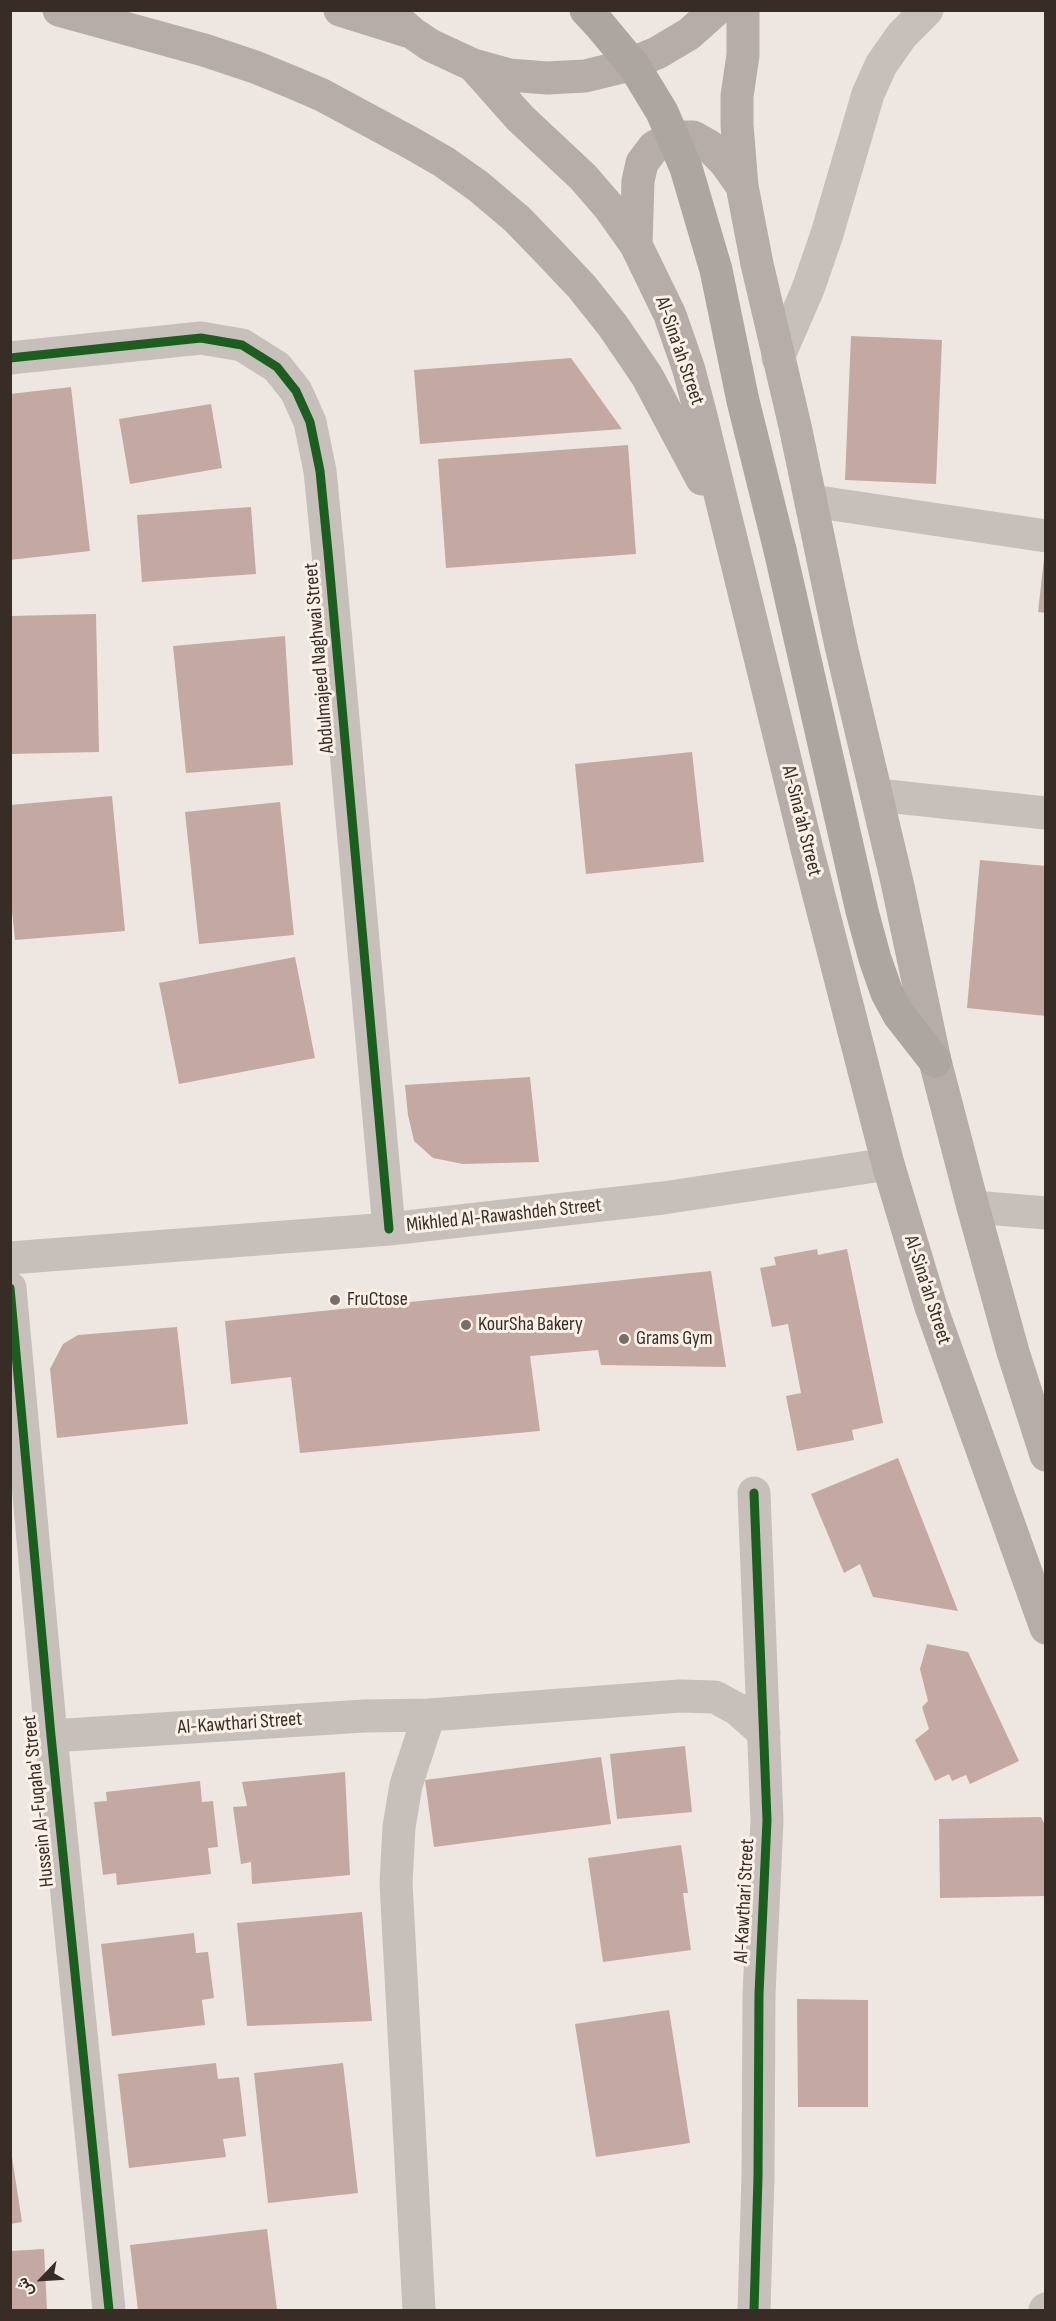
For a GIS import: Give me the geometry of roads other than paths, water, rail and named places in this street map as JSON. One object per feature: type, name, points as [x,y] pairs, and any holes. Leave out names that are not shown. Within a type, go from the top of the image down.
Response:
[{"type":"highway","points":[[586,10],[634,66],[662,112],[686,168],[716,270],[743,401],[875,959],[887,993],[899,1015],[935,1061]]},
{"type":"main road","points":[[60,10],[194,47],[255,67],[294,83],[322,95],[411,143],[444,162],[478,186],[517,219],[548,251],[582,287],[613,326],[647,376],[681,436],[727,528]]},
{"type":"main road","points":[[340,10],[411,32]]},
{"type":"main road","points":[[386,10],[430,45],[472,65],[509,75],[547,78],[585,76],[622,67],[657,53],[689,34],[716,10]]},
{"type":"main road","points":[[743,10],[743,55],[736,125],[742,186],[778,358],[812,501],[841,646],[877,795],[935,1061],[1013,1352],[1046,1455]]},
{"type":"main road","name":"Al-Sina'ah Street","points":[[472,65],[520,118],[583,177],[609,207],[636,245],[670,315],[689,370],[888,1164],[931,1307],[1046,1628]]},
{"type":"main road","points":[[636,245],[638,181],[642,163],[654,147],[668,139],[693,137],[709,146],[725,162],[742,186]]},
{"type":"street","points":[[778,358],[808,289],[827,234],[876,74],[902,35],[927,10]]},
{"type":"street","name":"Abdulmajeed Naghwai Street","points":[[10,358],[201,338],[242,345],[277,367],[296,392],[310,422],[320,471],[328,552],[389,1229]]},
{"type":"street","points":[[812,501],[1046,536]]},
{"type":"street","points":[[877,795],[1046,813]]},
{"type":"street","name":"Mikhled Al-Rawashdeh Street","points":[[10,1258],[389,1229],[663,1198],[888,1164]]},
{"type":"street","points":[[973,1208],[1046,1213]]},
{"type":"street","name":"Hussein Al-Fuqaha' Street","points":[[10,1288],[51,1736],[109,2310]]},
{"type":"street","name":"Al-Kawthari Street","points":[[754,1493],[767,1820],[759,1994],[758,2177],[754,2310]]},
{"type":"street","name":"Al-Kawthari Street","points":[[51,1736],[429,1714],[680,1696],[715,1697],[737,1709],[764,1733]]},
{"type":"street","points":[[419,2310],[396,1883],[399,1827],[406,1785],[429,1714]]},
{"type":"place","name":"FruCtose","points":[[335,1300]]},
{"type":"place","name":"KourSha Bakery","points":[[466,1325]]},
{"type":"place","name":"Grams Gym","points":[[624,1339]]}]
